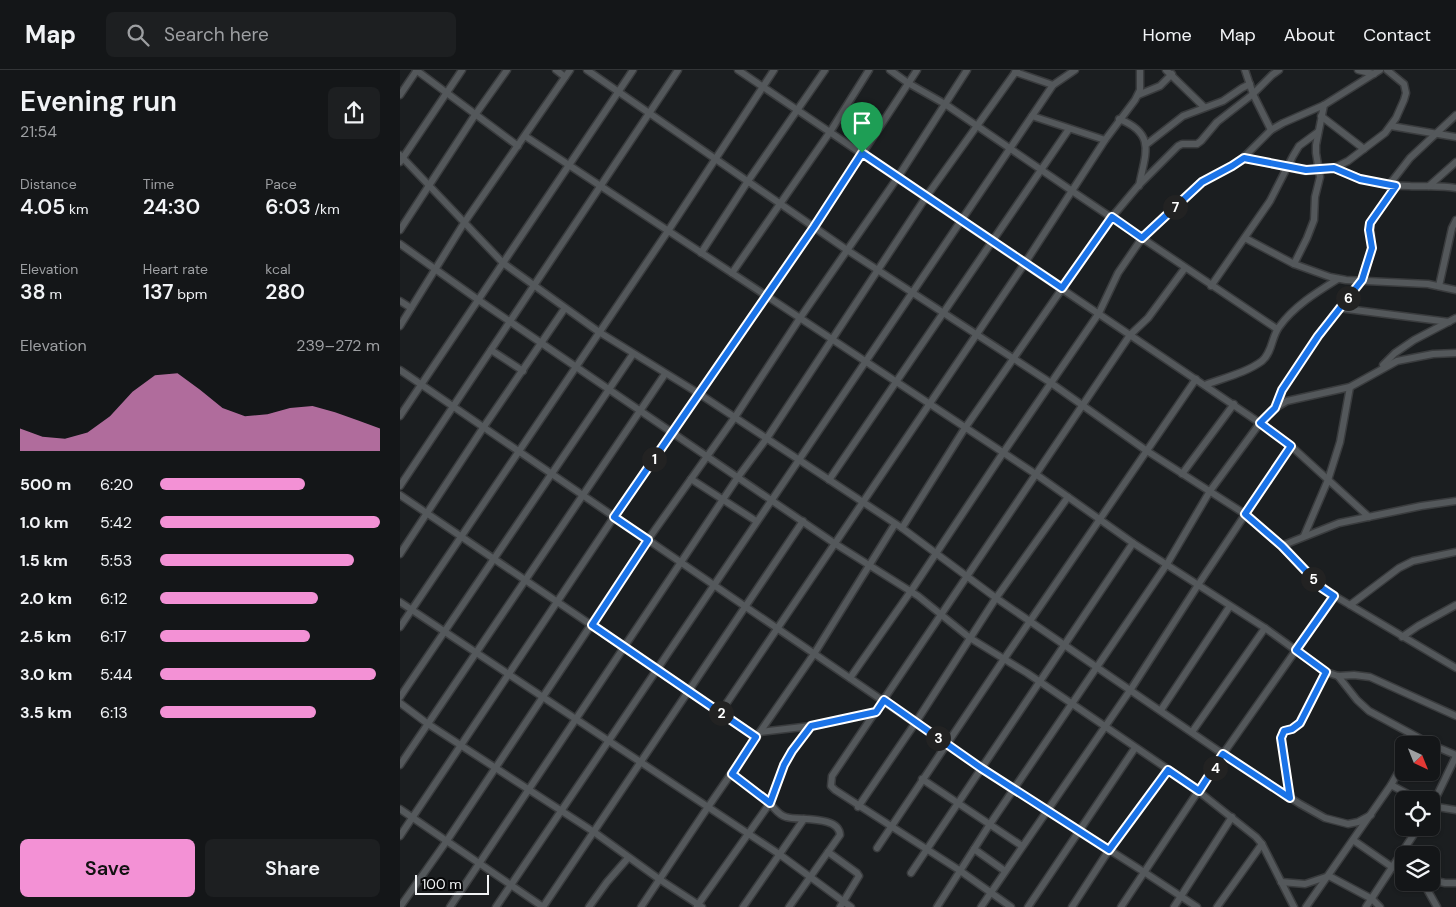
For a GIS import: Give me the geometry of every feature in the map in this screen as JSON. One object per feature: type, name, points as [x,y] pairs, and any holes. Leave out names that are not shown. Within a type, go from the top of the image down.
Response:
[{"type":"street","points":[[400,96],[417,70],[518,146]]},
{"type":"street","points":[[462,70],[401,158],[431,185],[464,223],[503,263],[599,332],[698,393],[902,528],[996,598],[1290,798],[1325,818],[1338,823],[1358,822],[1371,815]]},
{"type":"street","points":[[400,230],[475,115],[507,70]]},
{"type":"street","points":[[556,70],[565,77]]},
{"type":"street","points":[[400,326],[464,223],[570,70]]},
{"type":"street","points":[[587,70],[617,93],[847,250],[1051,383],[1147,451],[1245,514],[1282,546],[1317,584],[1334,596],[1456,668]]},
{"type":"street","points":[[400,416],[633,70]]},
{"type":"street","points":[[400,486],[678,70]]},
{"type":"street","points":[[738,70],[1234,404],[1291,446],[1368,518]]},
{"type":"street","points":[[400,627],[668,232],[774,70]]},
{"type":"street","points":[[701,253],[825,70]]},
{"type":"street","points":[[732,273],[830,132],[869,70]]},
{"type":"street","points":[[890,70],[908,83],[945,104],[1277,329]]},
{"type":"street","points":[[400,836],[557,600],[814,227],[917,70]]},
{"type":"street","points":[[400,907],[496,769],[648,540],[735,417],[800,318],[898,177],[967,70]]},
{"type":"street","points":[[496,907],[1053,84],[1075,70]]},
{"type":"street","points":[[1138,95],[1140,70]]},
{"type":"street","points":[[1245,70],[1271,130]]},
{"type":"street","points":[[902,528],[1013,358],[1112,217],[1138,186],[1178,146],[1182,144],[1196,144],[1217,122],[1254,94],[1279,70]]},
{"type":"street","points":[[1358,70],[1374,74]]},
{"type":"street","points":[[850,678],[1099,313],[1118,273],[1142,238],[1202,182],[1244,158],[1271,130],[1324,105],[1380,70]]},
{"type":"street","points":[[450,907],[577,720],[680,562],[767,438],[926,197],[976,125],[1016,71],[1053,84]]},
{"type":"street","points":[[1244,158],[1286,168],[1319,170],[1334,168],[1348,161],[1392,126],[1406,93],[1404,84],[1392,71]]},
{"type":"street","points":[[720,712],[1073,192],[1119,119],[1138,95],[1153,90],[1169,72],[1204,107]]},
{"type":"street","points":[[1147,144],[1178,119],[1227,98],[1250,84]]},
{"type":"street","points":[[1294,264],[1314,220],[1315,197],[1320,178],[1316,153],[1324,105]]},
{"type":"street","points":[[1275,408],[1282,390],[1339,308],[1362,280],[1372,248],[1369,230],[1370,223],[1393,185],[1410,158],[1456,115]]},
{"type":"street","points":[[1032,116],[1105,140]]},
{"type":"street","points":[[1322,116],[1364,150]]},
{"type":"street","points":[[1119,119],[1138,130],[1147,144],[1138,186]]},
{"type":"street","points":[[1392,126],[1456,137]]},
{"type":"street","points":[[829,480],[1069,129]]},
{"type":"street","points":[[1211,286],[1270,201],[1299,146],[1318,132]]},
{"type":"street","points":[[525,136],[1037,475],[1100,520],[1265,628],[1326,672],[1338,676],[1370,677],[1456,716]]},
{"type":"street","points":[[1428,186],[1456,162]]},
{"type":"street","points":[[1334,168],[1360,179],[1393,185],[1456,188]]},
{"type":"street","points":[[1439,286],[1452,228],[1456,220]]},
{"type":"street","points":[[1245,238],[1311,272],[1338,279],[1439,286],[1456,290]]},
{"type":"street","points":[[400,244],[707,457],[834,543],[911,591],[970,638],[1040,682],[1199,791],[1262,844],[1294,907]]},
{"type":"street","points":[[1012,907],[927,848],[858,807],[831,786],[832,776],[966,576],[1037,475],[1081,405],[1130,335],[1148,318],[1186,268]]},
{"type":"street","points":[[1205,385],[1246,370],[1262,360],[1272,345],[1277,329],[1291,314],[1316,293],[1338,279]]},
{"type":"street","points":[[400,301],[411,308]]},
{"type":"street","points":[[400,554],[565,308]]},
{"type":"street","points":[[1339,308],[1449,322]]},
{"type":"street","points":[[1377,372],[1396,353],[1414,340],[1456,318]]},
{"type":"street","points":[[491,350],[522,371]]},
{"type":"street","points":[[937,907],[959,870],[1167,564],[1210,491],[1260,423],[1275,408],[1287,401],[1350,387],[1388,365],[1406,359],[1433,354],[1456,353]]},
{"type":"street","points":[[400,697],[633,354]]},
{"type":"street","points":[[400,370],[581,496],[714,584],[981,768],[1196,907]]},
{"type":"street","points":[[400,765],[665,374]]},
{"type":"street","points":[[877,848],[946,743],[1196,379]]},
{"type":"street","points":[[1304,536],[1328,480],[1340,442],[1350,387]]},
{"type":"street","points":[[1182,474],[1234,404]]},
{"type":"street","points":[[981,907],[1131,689],[1291,446]]},
{"type":"street","points":[[691,479],[756,522]]},
{"type":"street","points":[[400,494],[656,669],[758,735],[876,712]]},
{"type":"street","points":[[858,807],[916,722],[996,598],[1068,497]]},
{"type":"street","points":[[1282,546],[1340,523],[1421,506],[1456,501]]},
{"type":"street","points":[[400,809],[543,907],[803,521]]},
{"type":"street","points":[[641,907],[814,654],[895,524]]},
{"type":"street","points":[[911,872],[1133,542]]},
{"type":"street","points":[[1350,604],[1399,568],[1414,561],[1456,552]]},
{"type":"street","points":[[1121,907],[1223,754],[1334,596]]},
{"type":"street","points":[[400,602],[779,854],[841,904],[851,907]]},
{"type":"street","points":[[1402,637],[1456,605]]},
{"type":"street","points":[[1160,710],[1230,606]]},
{"type":"street","points":[[1192,732],[1265,628]]},
{"type":"street","points":[[1290,798],[1282,734],[1284,731],[1292,729],[1300,723],[1326,672]]},
{"type":"street","points":[[1338,676],[1357,700],[1369,711],[1417,736]]},
{"type":"street","points":[[400,703],[459,746],[594,832],[698,906],[770,803],[784,765],[811,726]]},
{"type":"street","points":[[1028,907],[1135,748]]},
{"type":"street","points":[[1440,748],[1456,756],[1440,791]]},
{"type":"street","points":[[1072,907],[1109,850],[1168,770]]},
{"type":"street","points":[[732,774],[770,803],[783,816],[823,820],[840,832],[840,836],[789,907]]},
{"type":"street","points":[[1306,907],[1395,778]]},
{"type":"street","points":[[922,779],[1022,846]]},
{"type":"street","points":[[1391,785],[1403,791]]},
{"type":"street","points":[[1440,808],[1456,810]]},
{"type":"street","points":[[1174,907],[1232,817]]},
{"type":"street","points":[[743,907],[804,819]]},
{"type":"street","points":[[1366,907],[1413,836]]},
{"type":"street","points":[[1353,840],[1395,868]]},
{"type":"street","points":[[1217,907],[1262,844]]},
{"type":"street","points":[[974,849],[1005,871]]},
{"type":"street","points":[[828,852],[859,876],[841,904]]},
{"type":"street","points":[[589,907],[610,878],[628,858]]},
{"type":"street","points":[[1281,882],[1305,884],[1329,876],[1372,899],[1380,907]]},
{"type":"street","points":[[1445,883],[1456,878]]},
{"type":"street","points":[[1440,882],[1456,883]]},
{"type":"street","points":[[1428,891],[1436,907]]},
{"type":"route","points":[[862,153],[1062,288],[1112,217],[1142,238],[1202,182],[1244,158],[1286,168],[1319,170],[1334,168],[1360,179],[1396,186],[1370,223],[1369,230],[1372,248],[1362,280],[1318,336],[1282,390],[1276,401],[1275,408],[1260,423],[1291,446],[1245,514],[1282,546],[1322,588],[1334,596],[1296,650],[1326,672],[1300,723],[1292,729],[1284,731],[1282,734],[1290,798],[1223,754],[1199,791],[1168,770],[1109,850],[981,768],[884,700],[876,712],[811,726],[784,765],[770,803],[732,774],[756,737],[592,625],[648,540],[614,517],[814,227],[862,153]]}]
